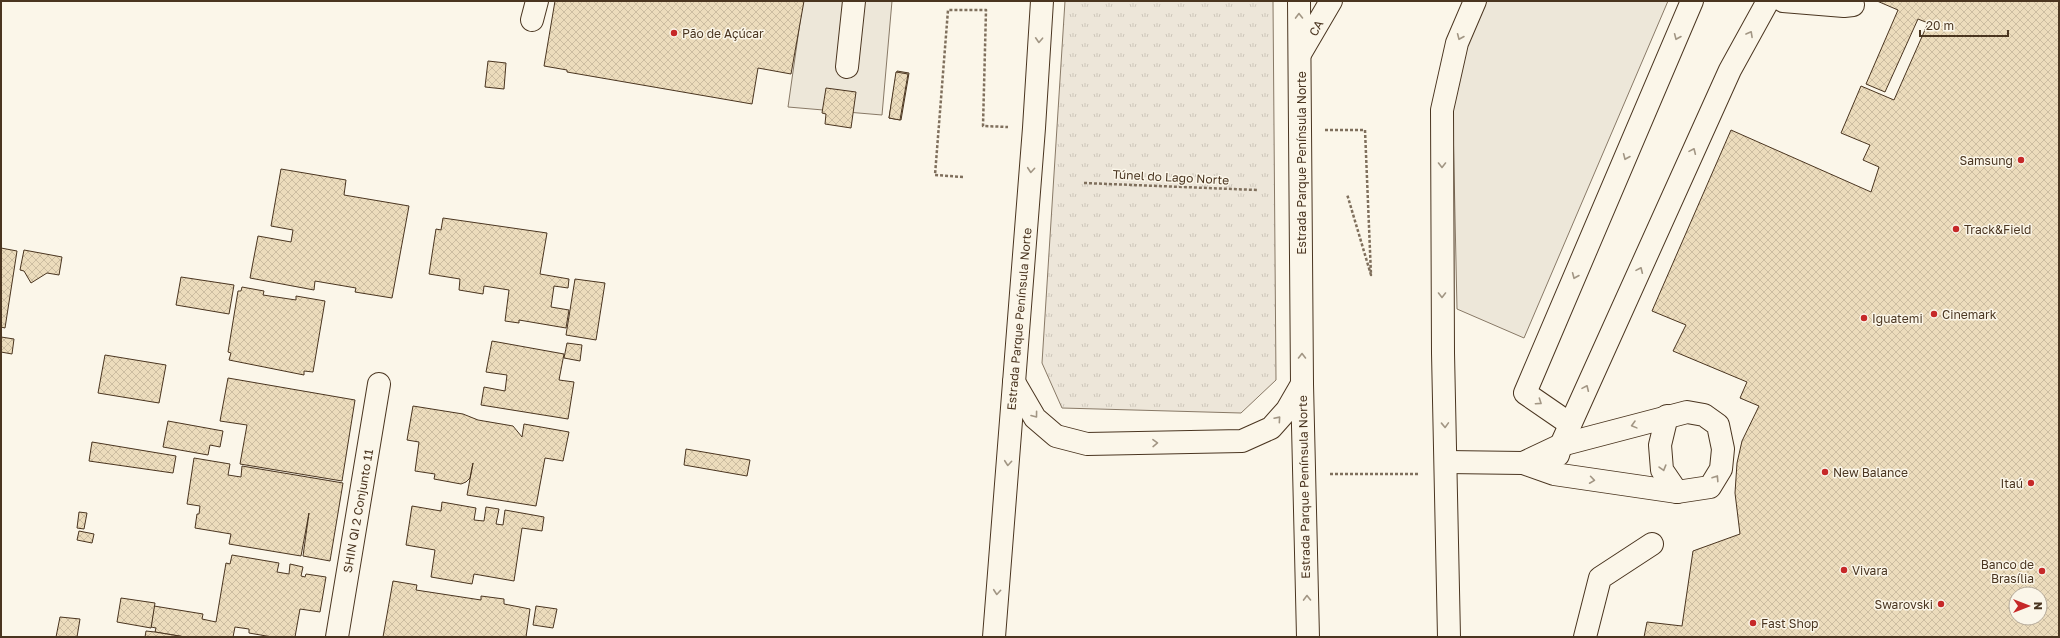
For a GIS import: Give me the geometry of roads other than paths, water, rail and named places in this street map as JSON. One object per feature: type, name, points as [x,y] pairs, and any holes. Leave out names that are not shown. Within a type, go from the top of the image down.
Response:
[{"type":"main road","points":[[847,67],[854,1]]},
{"type":"main road","name":"Estrada Parque Península Norte","points":[[994,637],[1034,128],[1042,1]]},
{"type":"main road","name":"Estrada Parque Península Norte","points":[[1299,1],[1302,384],[1308,637]]},
{"type":"main road","name":"CA","points":[[1300,54],[1331,1]]},
{"type":"main road","points":[[1449,637],[1443,353],[1442,110],[1457,43],[1475,1]]},
{"type":"main road","points":[[1570,424],[1525,393],[1692,1]]},
{"type":"main road","points":[[1554,474],[1560,445],[1730,70],[1768,1]]},
{"type":"main road","points":[[1782,1],[1853,5]]},
{"type":"main road","points":[[1014,382],[1035,418],[1056,436],[1087,444],[1242,441],[1271,428],[1287,410],[1302,384]]},
{"type":"main road","name":"SHIN QI 2 Conjunto 11","points":[[337,637],[379,384]]},
{"type":"main road","points":[[1446,462],[1523,464],[1554,474],[1677,492],[1710,487],[1721,469],[1723,449],[1718,425],[1704,415],[1687,412],[1560,445],[1523,464]]},
{"type":"main road","points":[[1667,416],[1660,445],[1662,470],[1677,492]]},
{"type":"main road","points":[[1585,637],[1600,578],[1652,544]]},
{"type":"place","name":"Pão de Açúcar","points":[[674,33]]},
{"type":"place","name":"Samsung","points":[[2021,160]]},
{"type":"place","name":"Track&Field","points":[[1956,229]]},
{"type":"place","name":"Cinemark","points":[[1934,314]]},
{"type":"place","name":"Iguatemi","points":[[1864,318]]},
{"type":"place","name":"New Balance","points":[[1825,472]]},
{"type":"place","name":"Itaú","points":[[2031,483]]},
{"type":"place","name":"Vivara","points":[[1844,570]]},
{"type":"place","name":"Banco de Brasília","points":[[2042,571]]},
{"type":"place","name":"Swarovski","points":[[1941,604]]},
{"type":"place","name":"Fast Shop","points":[[1753,623]]}]
